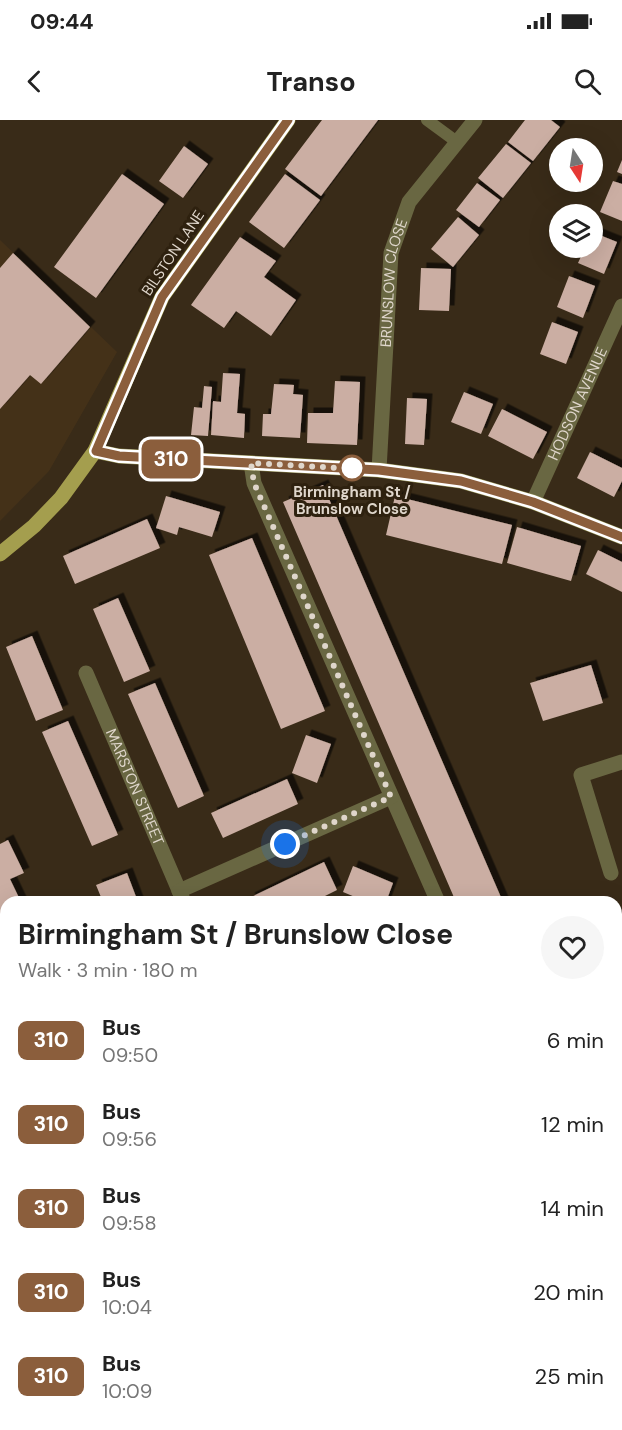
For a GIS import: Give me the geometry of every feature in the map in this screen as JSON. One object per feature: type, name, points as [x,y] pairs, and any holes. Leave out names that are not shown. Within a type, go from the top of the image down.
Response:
[{"type":"main road","name":"BILSTON LANE","points":[[0,554],[34,526],[62,498],[96,451],[162,297],[288,120]]},
{"type":"street","name":"BRUNSLOW CLOSE","points":[[379,470],[391,253],[409,202],[474,120]]},
{"type":"street","name":"HODSON AVENUE","points":[[533,502],[622,306]]},
{"type":"street","points":[[96,451],[119,456],[379,470],[461,481],[533,502],[622,537]]},
{"type":"street","points":[[251,463],[254,483],[435,896]]},
{"type":"street","name":"MARSTON STREET","points":[[86,673],[182,896]]},
{"type":"street","points":[[611,873],[581,775],[622,762]]},
{"type":"street","points":[[182,896],[391,797]]},
{"type":"lane","points":[[427,120],[457,142]]},
{"type":"shaded area","points":[[0,240],[117,352],[49,471],[0,521]]},
{"type":"building","points":[[322,120],[378,120],[321,196],[285,169]]},
{"type":"building","points":[[525,120],[551,120],[560,127],[533,161],[508,142]]},
{"type":"building","points":[[506,144],[531,163],[503,198],[478,178]]},
{"type":"building","points":[[184,146],[208,164],[183,198],[159,181]]},
{"type":"building","points":[[622,160],[622,174],[617,172]]},
{"type":"building","points":[[122,174],[164,204],[96,298],[54,267]]},
{"type":"building","points":[[285,174],[320,200],[284,248],[249,222]]},
{"type":"building","points":[[613,181],[622,184],[622,221],[603,213],[603,205]]},
{"type":"building","points":[[477,183],[500,200],[479,227],[456,210]]},
{"type":"building","points":[[458,217],[479,235],[453,267],[431,249]]},
{"type":"building","points":[[603,236],[617,242],[604,274],[578,263],[580,258],[603,258]]},
{"type":"building","points":[[240,237],[276,261],[264,277],[296,300],[271,336],[236,311],[224,328],[191,305]]},
{"type":"building","points":[[13,253],[90,327],[41,384],[30,375],[0,409],[0,268]]},
{"type":"building","points":[[421,268],[451,269],[449,311],[419,310]]},
{"type":"building","points":[[569,276],[595,286],[583,318],[557,307]]},
{"type":"building","points":[[552,322],[578,332],[566,364],[540,354]]},
{"type":"building","points":[[223,373],[240,374],[237,413],[245,414],[244,438],[211,435],[213,401],[221,402]]},
{"type":"building","points":[[335,381],[360,382],[357,445],[307,443],[308,413],[333,413]]},
{"type":"building","points":[[274,384],[294,385],[293,394],[303,395],[300,438],[262,436],[263,414],[271,414]]},
{"type":"building","points":[[204,386],[212,387],[208,436],[191,435],[194,407],[202,408]]},
{"type":"building","points":[[464,392],[493,404],[481,434],[451,422]]},
{"type":"building","points":[[407,398],[427,399],[424,445],[405,444]]},
{"type":"building","points":[[502,409],[547,432],[533,459],[488,436]]},
{"type":"building","points":[[590,452],[622,468],[622,481],[614,497],[577,478]]},
{"type":"building","points":[[323,485],[500,896],[453,896],[283,502]]},
{"type":"building","points":[[166,496],[220,512],[212,537],[179,527],[177,535],[156,528]]},
{"type":"building","points":[[395,496],[512,525],[502,564],[386,535]]},
{"type":"building","points":[[147,519],[160,548],[75,584],[63,556]]},
{"type":"building","points":[[517,527],[581,546],[571,581],[507,563]]},
{"type":"building","points":[[252,538],[325,711],[281,729],[209,555]]},
{"type":"building","points":[[598,550],[622,562],[622,592],[586,574]]},
{"type":"building","points":[[118,598],[150,671],[124,682],[93,609]]},
{"type":"building","points":[[32,636],[63,710],[36,721],[6,647]]},
{"type":"building","points":[[591,665],[603,703],[543,721],[530,683]]},
{"type":"building","points":[[155,683],[204,796],[178,808],[128,694]]},
{"type":"building","points":[[68,721],[118,835],[92,846],[42,732]]},
{"type":"building","points":[[306,735],[331,744],[317,783],[292,773]]},
{"type":"building","points":[[287,779],[298,804],[223,838],[211,813]]},
{"type":"building","points":[[8,840],[24,873],[10,879],[18,896],[0,896],[0,844]]},
{"type":"building","points":[[324,862],[337,890],[325,896],[253,896]]},
{"type":"building","points":[[353,866],[393,883],[388,896],[353,896],[343,892]]},
{"type":"building","points":[[127,873],[136,896],[101,896],[96,885]]},
{"type":"bus line","name":"310","points":[[288,120],[162,297],[96,451],[119,456],[379,470],[461,481],[533,502],[622,537]]},
{"type":"place","name":"Birmingham St / Brunslow Close","points":[[352,468]]},
{"type":"route","points":[[285,844],[391,797],[254,483],[251,463],[358,469],[352,468]]}]
